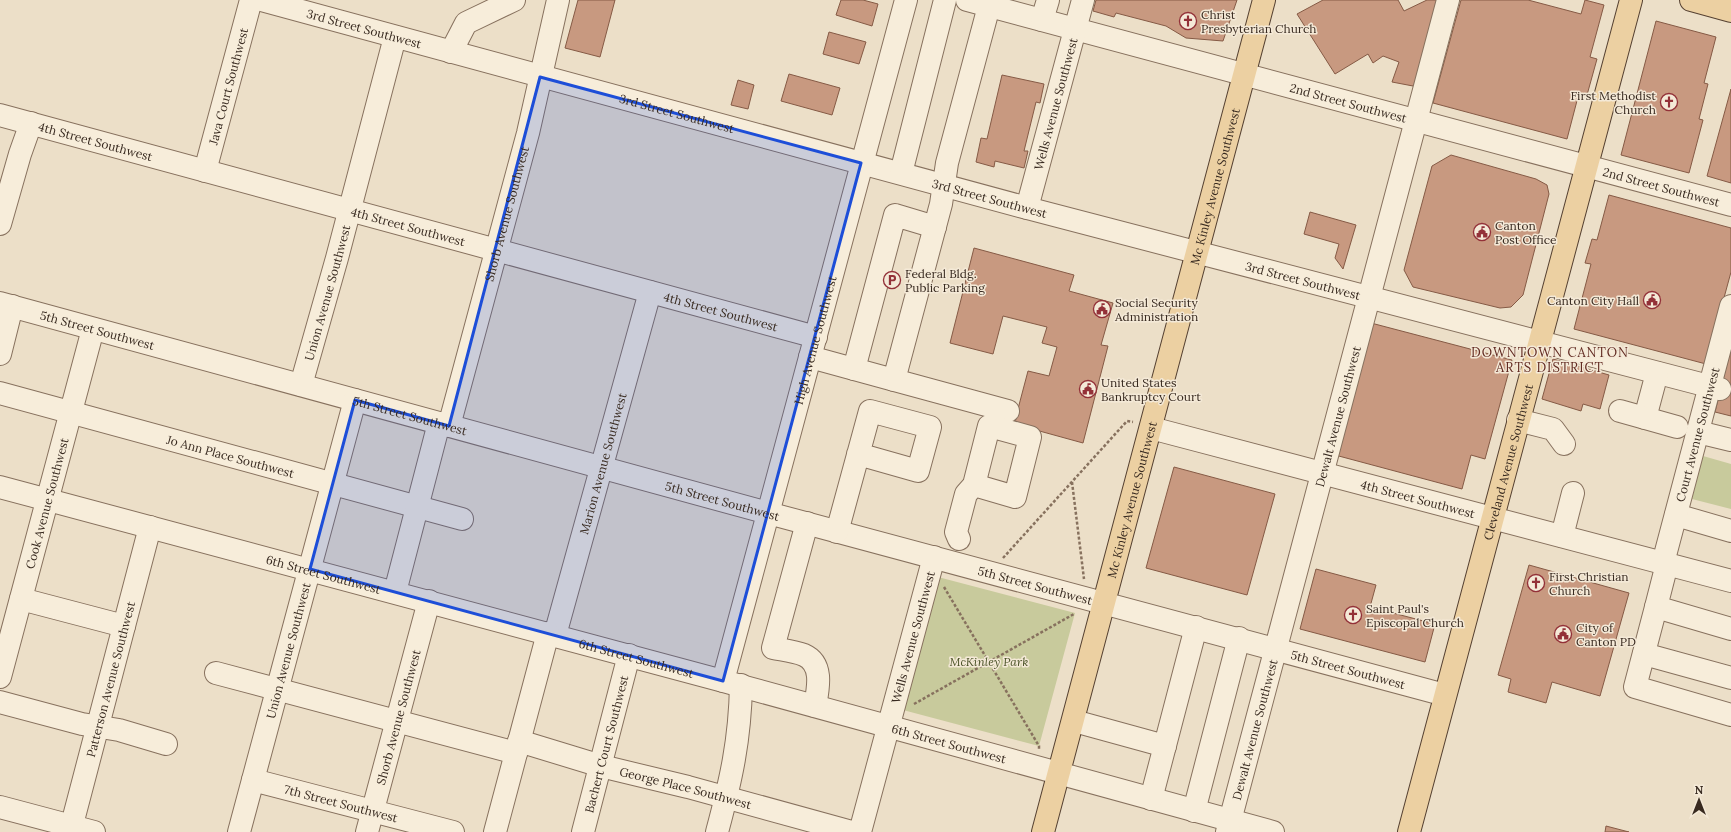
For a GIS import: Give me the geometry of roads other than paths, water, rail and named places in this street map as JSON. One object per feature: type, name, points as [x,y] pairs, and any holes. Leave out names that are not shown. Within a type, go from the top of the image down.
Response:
[{"type":"main road","name":"Mc Kinley Avenue Southwest","points":[[1044,832],[1264,0]]},
{"type":"main road","name":"Cleveland Avenue Southwest","points":[[1409,832],[1538,342],[1631,0]]},
{"type":"main road","points":[[1691,0],[1731,11]]},
{"type":"street","name":"Java Court Southwest","points":[[205,171],[250,0]]},
{"type":"street","name":"3rd Street Southwest","points":[[261,0],[1027,208],[1715,388]]},
{"type":"street","points":[[451,52],[466,23],[514,0]]},
{"type":"street","name":"Shorb Avenue Southwest","points":[[395,592],[416,507],[444,425],[496,250],[528,133],[558,0]]},
{"type":"street","name":"High Avenue Southwest","points":[[717,832],[736,753],[740,718],[732,683],[768,513],[906,0]]},
{"type":"street","points":[[901,174],[945,0]]},
{"type":"street","name":"Wells Avenue Southwest","points":[[1027,208],[1083,0]]},
{"type":"street","name":"Dewalt Avenue Southwest","points":[[1228,826],[1448,0]]},
{"type":"street","points":[[894,380],[935,226],[947,163],[987,3]]},
{"type":"street","name":"2nd Street Southwest","points":[[987,3],[1045,10],[1075,29],[1731,205]]},
{"type":"street","name":"Union Avenue Southwest","points":[[301,385],[338,258],[394,37]]},
{"type":"street","name":"4th Street Southwest","points":[[0,115],[650,292],[813,347],[854,369],[1008,410]]},
{"type":"street","points":[[0,224],[20,154],[31,123]]},
{"type":"street","points":[[854,369],[895,215],[935,226]]},
{"type":"street","name":"Marion Avenue Southwest","points":[[495,832],[518,747],[602,468],[650,292]]},
{"type":"street","points":[[0,354],[6,305]]},
{"type":"street","name":"5th Street Southwest","points":[[6,305],[837,532],[939,564],[991,572],[1445,695]]},
{"type":"street","name":"Court Avenue Southwest","points":[[1731,306],[1715,388],[1687,429],[1676,515],[1656,607],[1635,687],[1731,715]]},
{"type":"street","name":"Cook Avenue Southwest","points":[[0,677],[93,329]]},
{"type":"street","points":[[1645,418],[1657,373]]},
{"type":"street","name":"Jo Ann Place Southwest","points":[[0,393],[462,519]]},
{"type":"street","name":"Union Avenue Southwest","points":[[239,832],[355,400]]},
{"type":"street","points":[[1620,411],[1731,440]]},
{"type":"street","points":[[1518,420],[1553,429],[1564,444]]},
{"type":"street","name":"4th Street Southwest","points":[[1152,428],[1731,581]]},
{"type":"street","points":[[837,532],[858,454]]},
{"type":"street","name":"Wells Avenue Southwest","points":[[860,832],[888,727],[939,564],[959,539],[956,532],[966,494],[974,485]]},
{"type":"street","name":"6th Street Southwest","points":[[0,487],[732,683],[1194,811],[1228,826],[1273,832]]},
{"type":"street","points":[[1562,536],[1573,493]]},
{"type":"street","points":[[1676,515],[1731,531]]},
{"type":"street","points":[[807,524],[773,648],[805,656],[816,668],[819,685],[815,706]]},
{"type":"street","name":"Patterson Avenue Southwest","points":[[71,829],[150,526]]},
{"type":"street","points":[[21,599],[124,626]]},
{"type":"street","name":"Shorb Avenue Southwest","points":[[367,832],[429,601]]},
{"type":"street","points":[[1656,607],[1731,629]]},
{"type":"street","points":[[1150,799],[1196,627]]},
{"type":"street","points":[[1194,811],[1239,638]]},
{"type":"street","points":[[1644,654],[1731,678]]},
{"type":"street","name":"Bachert Court Southwest","points":[[583,832],[629,655]]},
{"type":"street","name":"George Place Southwest","points":[[216,673],[396,721],[601,766],[852,832]]},
{"type":"street","points":[[0,702],[97,727],[118,730],[166,744]]},
{"type":"street","points":[[1074,721],[1165,746]]},
{"type":"street","name":"7th Street Southwest","points":[[253,780],[453,832]]},
{"type":"street","points":[[0,807],[71,829],[94,832]]},
{"type":"place","name":"Christ Presbyterian Church","points":[[1188,21]]},
{"type":"place","name":"First Methodist Church","points":[[1669,102]]},
{"type":"place","name":"Canton Post Office","points":[[1482,232]]},
{"type":"place","name":"Federal Bldg. Public Parking","points":[[892,280]]},
{"type":"place","name":"Canton City Hall","points":[[1652,300]]},
{"type":"place","name":"Social Security Administration","points":[[1102,309]]},
{"type":"place","name":"United States Bankruptcy Court","points":[[1088,389]]},
{"type":"place","name":"First Christian Church","points":[[1536,583]]},
{"type":"place","name":"Saint Paul's Episcopal Church","points":[[1353,615]]},
{"type":"place","name":"City of Canton PD","points":[[1563,634]]},
{"type":"district","name":"DOWNTOWN CANTON ARTS DISTRICT","points":[[1550,360]]},
{"type":"park label","name":"McKinley Park","points":[[989,661]]}]
